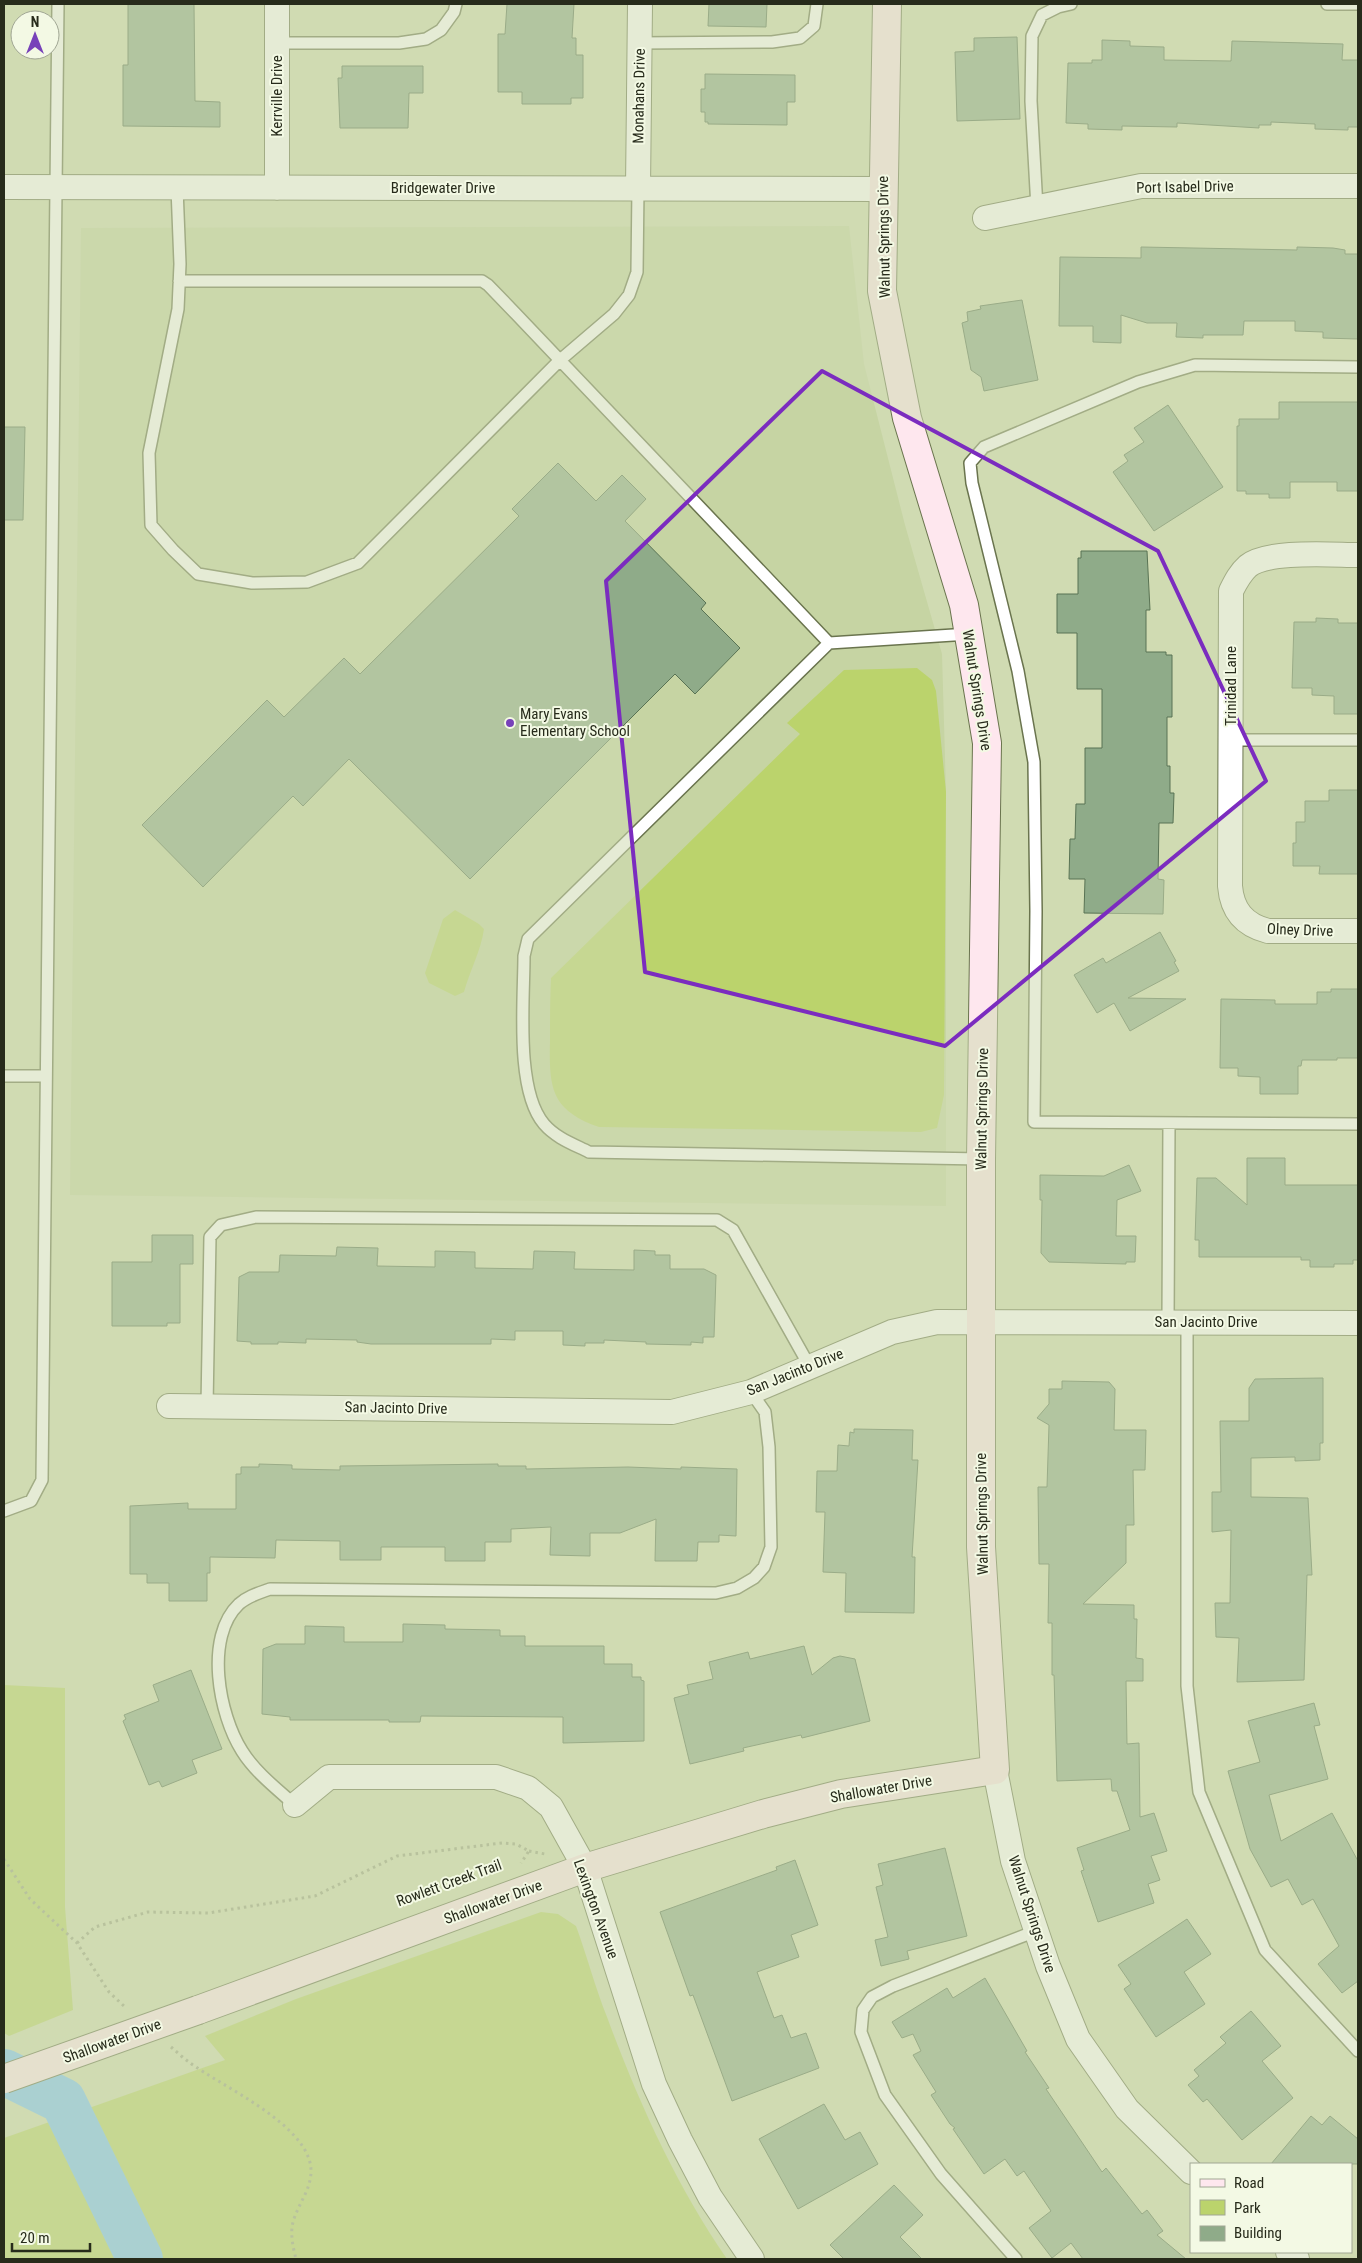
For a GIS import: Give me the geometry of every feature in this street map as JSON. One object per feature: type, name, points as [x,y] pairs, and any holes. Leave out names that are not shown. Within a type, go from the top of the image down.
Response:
[{"type":"street","name":"Kerrville Drive","points":[[277,4],[277,188]]},
{"type":"street","name":"Monahans Drive","points":[[638,188],[640,4]]},
{"type":"street","name":"Walnut Springs Drive","points":[[887,4],[882,291],[907,418],[964,605],[987,742],[981,1159],[981,1547],[995,1770],[1013,1862],[1048,1966],[1078,2039],[1127,2109],[1190,2171]]},
{"type":"street","name":"Port Isabel Drive","points":[[985,218],[1141,186],[1358,186]]},
{"type":"street","name":"Bridgewater Drive","points":[[4,187],[883,189]]},
{"type":"street","name":"Trinidad Lane","points":[[1244,920],[1236,910],[1231,899],[1230,886],[1231,591],[1238,576],[1250,565],[1264,558],[1358,555]]},
{"type":"street","name":"Olney Drive","points":[[1244,920],[1255,928],[1268,931],[1358,931]]},
{"type":"street","name":"San Jacinto Drive","points":[[169,1406],[672,1412],[752,1392],[892,1332],[938,1322],[1358,1323]]},
{"type":"street","name":"Shallowater Drive","points":[[4,2080],[585,1868],[763,1814],[841,1794],[995,1770]]},
{"type":"street","name":"Lexington Avenue","points":[[295,1805],[329,1777],[496,1777],[528,1788],[551,1807],[585,1868],[654,2084],[680,2140],[710,2197],[752,2259]]},
{"type":"lane","points":[[4,1511],[32,1501],[42,1480],[58,4]]},
{"type":"lane","points":[[277,43],[399,43],[426,39],[441,30],[454,12],[456,4]]},
{"type":"lane","points":[[640,43],[772,42],[800,38],[814,26],[817,4]]},
{"type":"lane","points":[[1037,208],[1031,101],[1032,36],[1042,15],[1058,7],[1071,4]]},
{"type":"lane","points":[[1327,4],[1358,4]]},
{"type":"lane","points":[[177,188],[178,309],[149,453],[151,525],[198,574],[252,583],[307,582],[358,562],[558,360],[614,314],[629,295],[637,272],[638,188]]},
{"type":"lane","points":[[179,281],[482,281],[511,308],[558,360],[829,643]]},
{"type":"lane","points":[[1358,367],[1195,365],[1138,382],[984,447],[970,463],[972,483],[1018,671],[1034,762],[1036,911],[1034,1122],[1358,1124]]},
{"type":"lane","points":[[969,634],[829,643],[528,939],[524,956],[524,1070],[531,1099],[544,1123],[563,1140],[589,1152],[981,1159]]},
{"type":"lane","points":[[1231,740],[1358,740]]},
{"type":"lane","points":[[4,1076],[46,1076]]},
{"type":"lane","points":[[1169,1123],[1177,1322],[1187,1686],[1199,1792],[1266,1950],[1358,2052]]},
{"type":"lane","points":[[206,1406],[210,1237],[222,1225],[256,1216],[717,1220],[733,1230],[810,1367]]},
{"type":"lane","points":[[295,1805],[269,1782],[242,1751],[224,1715],[218,1675],[222,1634],[228,1618],[239,1605],[253,1595],[270,1590],[716,1593],[737,1588],[754,1578],[764,1567],[771,1547],[769,1447],[764,1412],[752,1392]]},
{"type":"lane","points":[[1016,2259],[942,2174],[885,2095],[861,2032],[863,2010],[872,1997],[893,1986],[1036,1931]]},
{"type":"path","name":"Rowlett Creek Trail","points":[[77,1943],[95,1927],[148,1912],[208,1913],[315,1896],[397,1856],[502,1843],[516,1844],[529,1851],[520,1864]]},
{"type":"path","points":[[4,1859],[30,1900],[77,1943],[109,1992],[131,2012]]},
{"type":"path","points":[[167,2043],[189,2063],[245,2095],[270,2114],[292,2134],[306,2153],[312,2170],[308,2190],[293,2223],[292,2242],[296,2259]]},
{"type":"highlighted area","points":[[822,371],[1158,551],[1266,781],[945,1046],[645,972],[606,581]]},
{"type":"shaded area","name":"Mary Evans Elementary School","points":[[849,226],[864,364],[905,525],[942,654],[946,792],[946,1206],[70,1195],[81,228]]},
{"type":"green space","points":[[917,668],[932,680],[936,691],[946,792],[944,1095],[937,1128],[921,1132],[599,1127],[571,1113],[556,1095],[550,1071],[551,978],[800,734],[787,723],[844,670]]},
{"type":"green space","points":[[455,910],[484,929],[464,992],[455,996],[429,983],[425,973],[443,919]]},
{"type":"green space","points":[[4,1685],[65,1688],[65,1907],[73,2010],[9,2036],[4,2033]]},
{"type":"green space","points":[[541,1912],[558,1914],[576,1926],[603,2006],[645,2111],[691,2202],[727,2259],[4,2259],[4,2138],[225,2060],[205,2036],[296,1999]]},
{"type":"building","points":[[128,4],[194,4],[195,101],[220,102],[220,127],[123,126],[123,65],[128,65]]},
{"type":"building","points":[[507,4],[574,4],[572,38],[576,38],[576,55],[583,55],[583,98],[571,98],[571,104],[522,104],[522,92],[498,92],[498,34],[505,34]]},
{"type":"building","points":[[709,4],[767,4],[766,27],[708,26]]},
{"type":"building","points":[[1017,37],[1020,119],[957,121],[955,52],[974,51],[974,38]]},
{"type":"building","points":[[1102,40],[1130,41],[1130,46],[1164,47],[1164,60],[1231,61],[1232,41],[1343,44],[1342,60],[1358,60],[1358,127],[1348,127],[1348,130],[1315,129],[1315,124],[1271,122],[1271,125],[1259,125],[1259,128],[1177,123],[1177,127],[1122,126],[1122,130],[1088,129],[1088,124],[1066,123],[1068,63],[1092,63],[1092,60],[1102,60]]},
{"type":"building","points":[[342,66],[423,66],[423,93],[409,93],[408,128],[340,128],[338,78],[342,78]]},
{"type":"building","points":[[705,74],[795,75],[795,102],[787,102],[787,125],[708,124],[708,122],[705,122],[705,112],[701,112],[701,89],[705,89]]},
{"type":"building","points":[[1141,247],[1297,250],[1297,247],[1333,248],[1345,250],[1345,254],[1358,254],[1358,339],[1323,338],[1323,332],[1295,331],[1295,321],[1244,321],[1243,335],[1203,335],[1203,338],[1176,337],[1177,323],[1147,323],[1121,315],[1121,343],[1093,342],[1093,326],[1059,326],[1060,257],[1141,258]]},
{"type":"building","points":[[1022,300],[1038,380],[984,391],[981,377],[971,370],[962,323],[968,321],[967,312],[981,309],[980,306]]},
{"type":"building","points":[[1279,402],[1358,402],[1358,491],[1337,491],[1337,482],[1290,482],[1290,498],[1269,498],[1269,494],[1246,494],[1246,491],[1237,491],[1237,426],[1239,426],[1239,419],[1279,419]]},
{"type":"building","points":[[1168,405],[1223,487],[1154,531],[1113,472],[1128,461],[1124,455],[1144,442],[1134,428]]},
{"type":"building","points":[[4,427],[25,427],[23,520],[4,520]]},
{"type":"building","points":[[558,463],[596,501],[622,475],[646,499],[625,521],[706,603],[701,609],[740,648],[695,694],[675,674],[470,879],[349,759],[303,806],[293,796],[203,887],[142,825],[267,700],[284,717],[344,658],[360,674],[519,516],[512,509]]},
{"type":"building","points":[[1081,551],[1147,551],[1150,610],[1146,610],[1146,652],[1166,652],[1166,655],[1172,655],[1172,717],[1167,717],[1167,766],[1170,766],[1170,793],[1174,793],[1173,823],[1159,823],[1158,879],[1164,880],[1163,914],[1084,913],[1085,879],[1069,879],[1070,839],[1075,839],[1076,804],[1085,804],[1085,748],[1102,748],[1102,689],[1077,689],[1077,633],[1057,633],[1057,594],[1078,594],[1078,558],[1081,558]]},
{"type":"building","points":[[1316,618],[1338,619],[1338,623],[1358,623],[1358,714],[1334,714],[1334,696],[1312,695],[1312,688],[1292,688],[1294,622],[1316,622]]},
{"type":"building","points":[[1329,790],[1358,790],[1358,874],[1319,874],[1320,866],[1293,866],[1293,843],[1296,843],[1296,822],[1305,822],[1305,801],[1329,801]]},
{"type":"building","points":[[1160,932],[1176,961],[1174,962],[1179,971],[1128,998],[1186,999],[1130,1031],[1114,1003],[1097,1013],[1074,975],[1103,958],[1106,963]]},
{"type":"building","points":[[1331,989],[1358,989],[1358,1058],[1302,1060],[1301,1066],[1298,1066],[1298,1094],[1260,1094],[1260,1077],[1238,1076],[1238,1068],[1220,1068],[1221,999],[1275,1000],[1275,1004],[1317,1004],[1317,992],[1331,992]]},
{"type":"building","points":[[1247,1158],[1285,1158],[1285,1185],[1358,1185],[1358,1260],[1353,1260],[1353,1264],[1334,1264],[1334,1267],[1310,1267],[1310,1260],[1301,1260],[1301,1257],[1199,1257],[1199,1240],[1195,1240],[1197,1178],[1216,1178],[1247,1205]]},
{"type":"building","points":[[1129,1165],[1141,1191],[1117,1200],[1116,1236],[1136,1236],[1135,1262],[1126,1262],[1126,1264],[1049,1262],[1041,1253],[1042,1200],[1040,1200],[1040,1175],[1104,1176]]},
{"type":"building","points":[[152,1235],[193,1235],[193,1264],[180,1264],[180,1323],[167,1323],[167,1326],[112,1326],[112,1262],[152,1262]]},
{"type":"building","points":[[337,1247],[378,1248],[377,1266],[435,1267],[435,1251],[475,1252],[475,1268],[533,1269],[534,1251],[575,1252],[574,1269],[634,1270],[634,1250],[655,1251],[655,1255],[670,1255],[670,1269],[704,1269],[716,1275],[714,1337],[703,1337],[703,1343],[691,1342],[691,1345],[646,1344],[646,1342],[604,1340],[604,1343],[585,1343],[585,1346],[563,1345],[563,1331],[515,1331],[515,1340],[491,1339],[491,1344],[371,1344],[357,1342],[357,1340],[306,1339],[306,1343],[278,1342],[278,1344],[251,1344],[251,1342],[237,1341],[239,1277],[249,1272],[279,1272],[280,1255],[336,1256]]},
{"type":"building","points":[[1323,1378],[1323,1443],[1320,1443],[1320,1460],[1295,1461],[1295,1457],[1251,1458],[1251,1497],[1308,1498],[1312,1575],[1307,1575],[1304,1680],[1237,1682],[1239,1638],[1216,1637],[1215,1603],[1230,1603],[1231,1530],[1212,1532],[1212,1492],[1221,1492],[1220,1421],[1249,1421],[1249,1388],[1255,1379]]},
{"type":"building","points":[[1062,1381],[1109,1382],[1115,1389],[1114,1430],[1146,1430],[1145,1470],[1133,1470],[1134,1525],[1126,1525],[1126,1563],[1083,1604],[1134,1605],[1134,1619],[1137,1619],[1136,1658],[1143,1659],[1143,1681],[1126,1681],[1127,1744],[1139,1743],[1140,1817],[1154,1813],[1167,1851],[1151,1856],[1160,1880],[1148,1884],[1154,1903],[1098,1922],[1081,1871],[1084,1870],[1077,1848],[1130,1830],[1117,1791],[1112,1791],[1111,1779],[1057,1781],[1054,1675],[1052,1675],[1052,1623],[1048,1623],[1049,1564],[1039,1564],[1038,1487],[1047,1487],[1049,1425],[1037,1418],[1049,1404],[1049,1389],[1062,1389]]},
{"type":"building","points":[[854,1429],[913,1430],[912,1460],[918,1460],[912,1557],[915,1557],[914,1613],[845,1612],[846,1573],[823,1572],[825,1512],[816,1512],[817,1471],[837,1471],[838,1445],[849,1446],[850,1432],[854,1433]]},
{"type":"building","points":[[259,1464],[292,1465],[292,1469],[340,1470],[340,1466],[498,1464],[498,1466],[526,1466],[526,1469],[628,1467],[681,1469],[681,1467],[737,1469],[736,1536],[719,1535],[719,1542],[698,1542],[697,1561],[655,1561],[656,1519],[620,1533],[590,1533],[590,1556],[550,1555],[551,1527],[511,1529],[511,1542],[485,1542],[485,1561],[445,1561],[445,1547],[381,1547],[381,1560],[340,1560],[340,1541],[276,1540],[275,1558],[210,1557],[210,1573],[207,1573],[207,1601],[169,1601],[169,1583],[147,1583],[147,1574],[130,1574],[130,1506],[188,1503],[188,1509],[236,1509],[236,1474],[241,1474],[241,1467],[259,1467]]},
{"type":"building","points":[[403,1624],[445,1625],[445,1629],[500,1630],[500,1636],[525,1636],[525,1646],[604,1646],[604,1664],[632,1664],[632,1677],[641,1677],[641,1680],[644,1681],[644,1741],[563,1743],[563,1717],[421,1716],[420,1722],[389,1722],[389,1720],[290,1720],[290,1717],[262,1714],[263,1649],[276,1644],[305,1644],[305,1626],[344,1627],[344,1642],[403,1642]]},
{"type":"building","points":[[804,1646],[812,1675],[833,1658],[840,1656],[855,1659],[870,1721],[802,1738],[801,1735],[743,1748],[744,1751],[690,1764],[674,1698],[689,1694],[687,1685],[713,1679],[709,1662],[748,1652],[750,1659]]},
{"type":"building","points":[[191,1670],[222,1749],[192,1760],[197,1773],[162,1787],[159,1781],[149,1785],[123,1721],[126,1719],[124,1715],[159,1701],[153,1685]]},
{"type":"building","points":[[1314,1703],[1320,1725],[1314,1726],[1328,1779],[1269,1795],[1281,1841],[1332,1813],[1358,1861],[1358,1981],[1342,1993],[1318,1964],[1339,1946],[1313,1899],[1302,1905],[1288,1879],[1271,1887],[1250,1849],[1228,1771],[1260,1762],[1248,1721]]},
{"type":"building","points":[[945,1848],[967,1936],[907,1951],[909,1959],[881,1966],[875,1940],[888,1937],[876,1887],[883,1885],[878,1864]]},
{"type":"building","points":[[795,1860],[818,1925],[791,1935],[799,1957],[757,1972],[774,2018],[782,2015],[791,2038],[806,2033],[819,2068],[732,2101],[693,1995],[690,1996],[660,1912],[777,1870],[776,1867]]},
{"type":"building","points":[[1187,1919],[1211,1954],[1184,1972],[1205,2004],[1156,2037],[1124,1989],[1131,1984],[1118,1965]]},
{"type":"building","points":[[985,1978],[1027,2051],[1025,2052],[1049,2088],[1046,2089],[1102,2172],[1106,2168],[1142,2214],[1147,2210],[1163,2231],[1157,2235],[1186,2259],[1083,2259],[1071,2243],[1052,2258],[1029,2228],[1051,2211],[1024,2171],[1017,2176],[1005,2159],[984,2174],[953,2129],[955,2128],[950,2124],[931,2095],[936,2092],[913,2055],[921,2051],[913,2034],[902,2038],[892,2022],[947,1988],[953,1998]]},
{"type":"building","points":[[1251,2011],[1281,2046],[1262,2061],[1293,2098],[1242,2140],[1207,2099],[1203,2102],[1188,2085],[1199,2076],[1194,2070],[1226,2043],[1220,2037]]},
{"type":"building","points":[[824,2104],[845,2140],[860,2132],[878,2164],[798,2209],[759,2139]]},
{"type":"building","points":[[1311,2116],[1322,2125],[1330,2116],[1358,2139],[1358,2164],[1272,2163]]},
{"type":"building","points":[[894,2185],[923,2215],[900,2237],[922,2259],[844,2259],[830,2245]]},
{"type":"waterway","points":[[4,2072],[63,2101],[140,2259]]},
{"type":"place","name":"Mary Evans Elementary School","points":[[510,723]]}]
